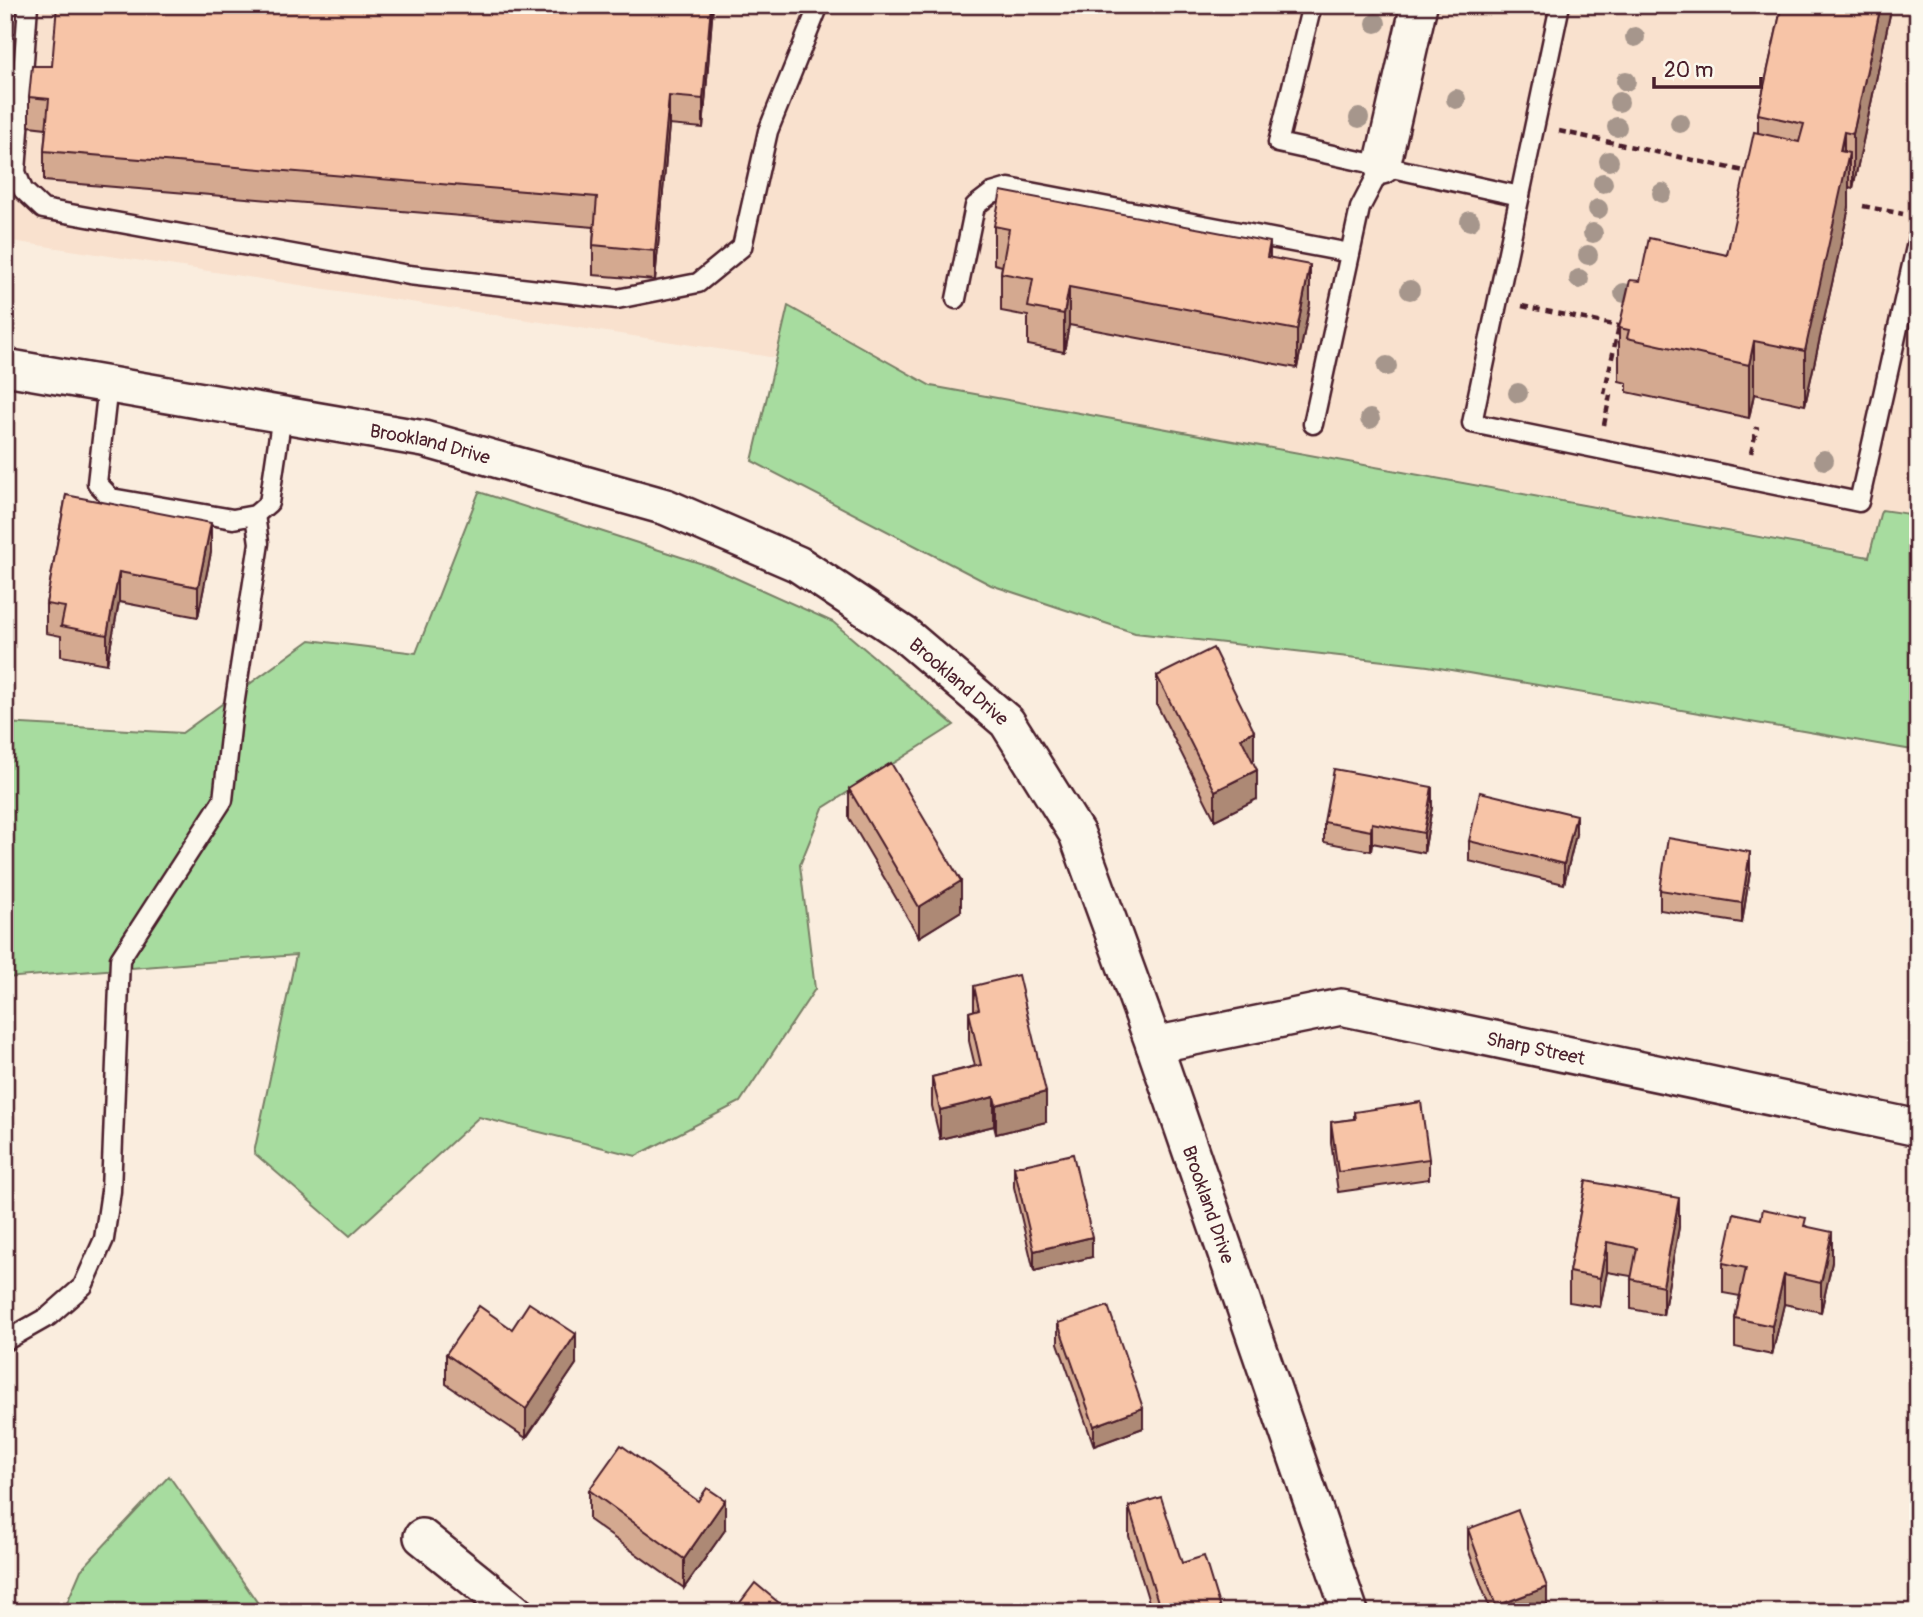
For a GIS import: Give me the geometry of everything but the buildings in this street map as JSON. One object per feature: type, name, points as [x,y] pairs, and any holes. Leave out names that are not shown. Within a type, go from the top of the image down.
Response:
[{"type":"street","points":[[1382,166],[1419,5]]},
{"type":"street","name":"Brookland Drive","points":[[5,368],[424,439],[666,507],[798,564],[905,635],[1007,722],[1077,834],[1154,1045],[1350,1612]]},
{"type":"street","name":"Sharp Street","points":[[1154,1045],[1341,1007],[1918,1128]]},
{"type":"street","points":[[422,1537],[515,1612]]},
{"type":"lane","points":[[28,5],[16,172],[23,190],[44,209],[410,275],[617,299],[698,283],[742,247],[768,131],[819,5]]},
{"type":"lane","points":[[1312,5],[1278,143],[1520,196]]},
{"type":"lane","points":[[1560,5],[1472,423],[1859,502],[1918,238]]},
{"type":"lane","points":[[1313,424],[1360,208],[1382,166]]},
{"type":"lane","points":[[956,299],[975,206],[992,193],[1009,188],[1350,253]]},
{"type":"lane","points":[[108,385],[97,482],[111,498],[233,519],[255,515],[269,503],[282,415]]},
{"type":"lane","points":[[5,1341],[49,1316],[83,1286],[104,1238],[111,1191],[120,959],[223,800],[232,719],[259,543],[255,515]]},
{"type":"path","points":[[1593,138],[1750,172]]},
{"type":"path","points":[[1863,206],[1907,215]]},
{"type":"path","points":[[1554,313],[1630,328]]},
{"type":"path","points":[[1604,394],[1619,326]]},
{"type":"shaded area","points":[[5,5],[1918,5],[1918,564],[764,356],[5,240]]},
{"type":"green space","points":[[788,306],[931,386],[1869,557],[1882,510],[1909,514],[1918,475],[1918,751],[1428,666],[1135,633],[991,585],[752,461]]},
{"type":"green space","points":[[479,492],[709,566],[833,622],[954,725],[823,808],[800,865],[815,989],[740,1102],[636,1156],[479,1117],[350,1236],[254,1153],[296,955],[5,978],[5,723],[182,733],[310,640],[416,653]]},
{"type":"green space","points":[[169,1476],[264,1612],[63,1612],[81,1570]]}]
